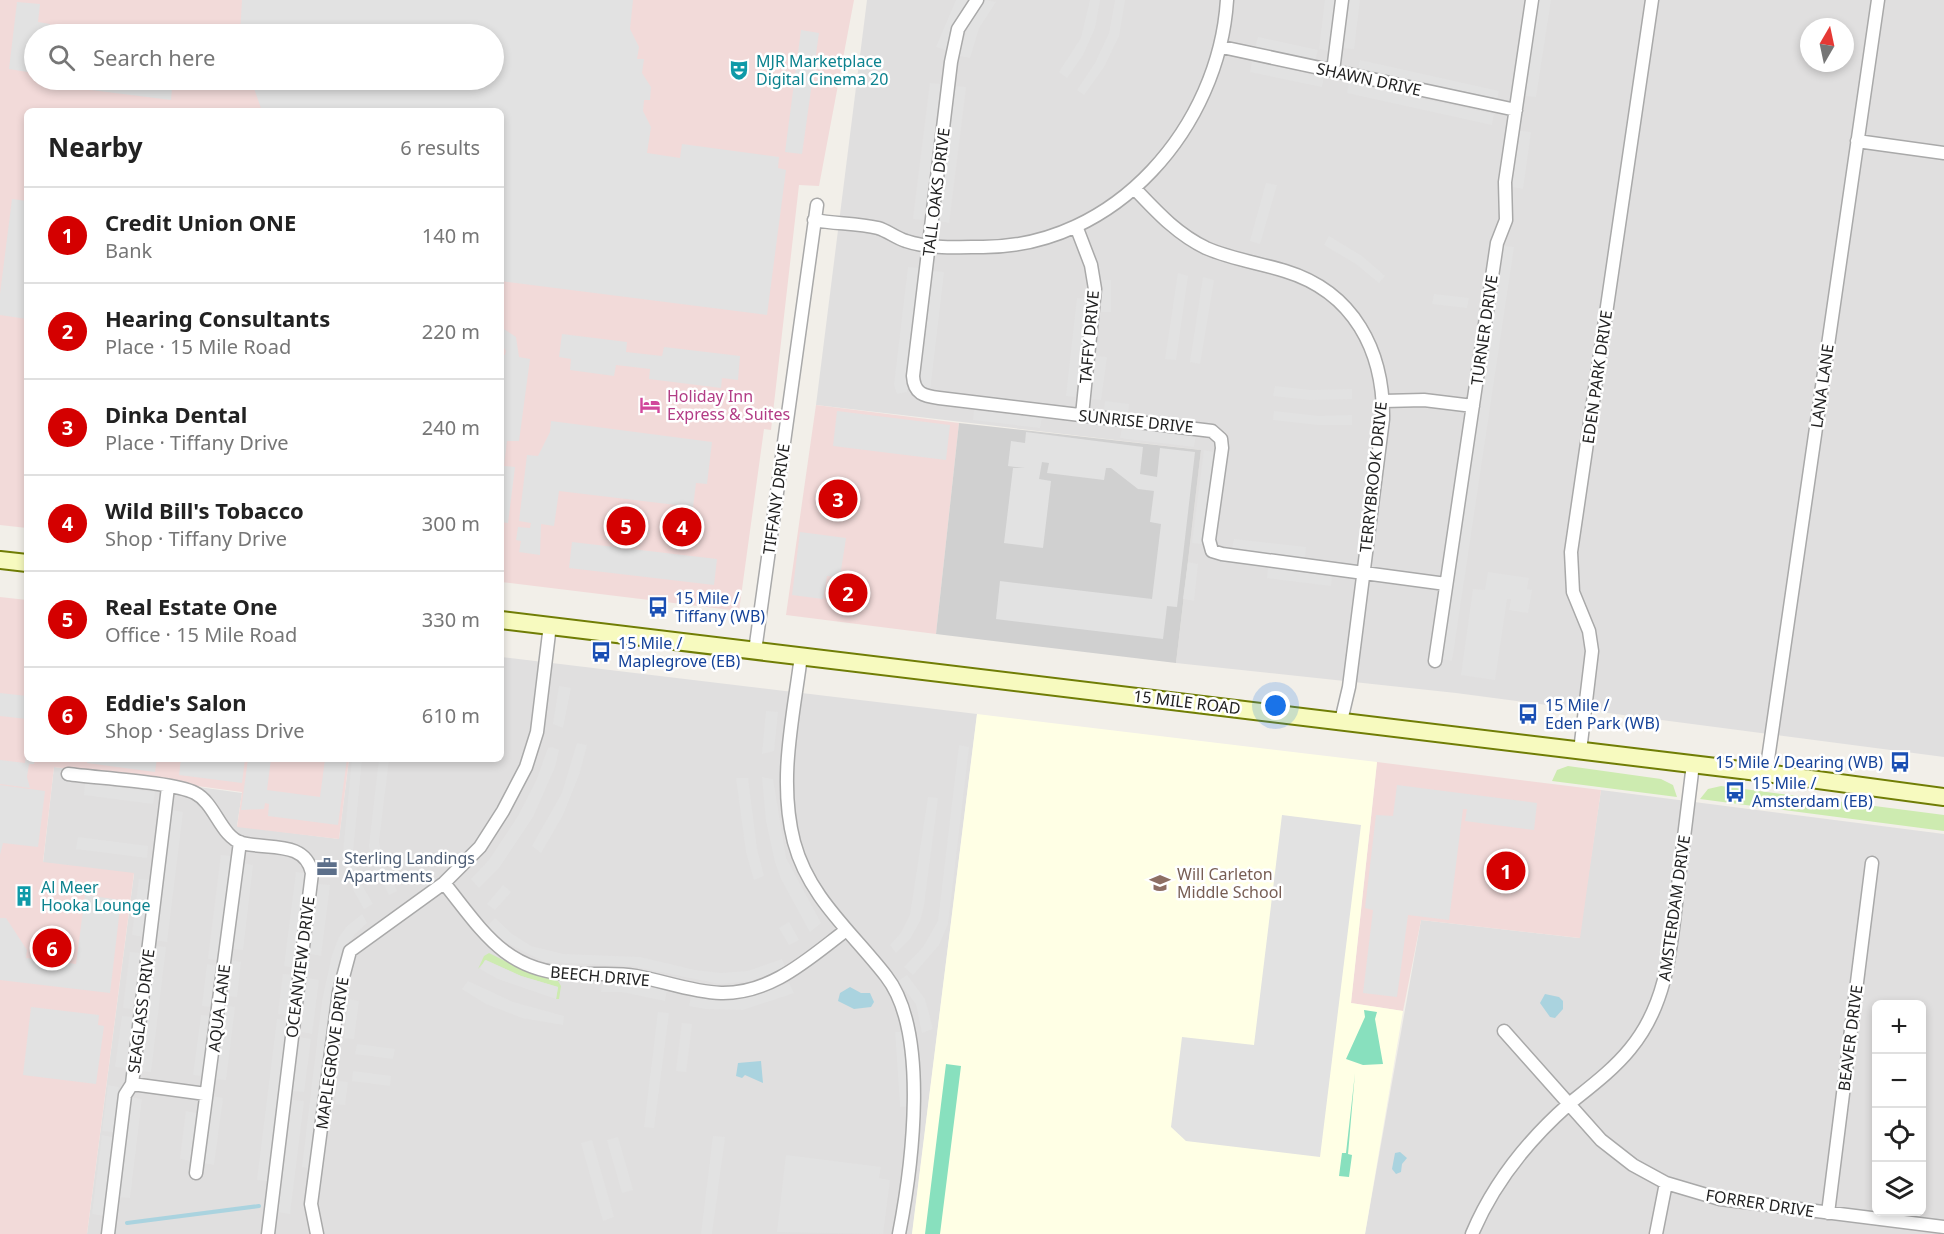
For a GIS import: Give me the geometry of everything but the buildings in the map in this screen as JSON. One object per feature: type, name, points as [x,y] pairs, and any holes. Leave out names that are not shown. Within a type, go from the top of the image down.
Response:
[{"type":"main road","points":[[0,560],[24,563]]},
{"type":"main road","name":"15 MILE ROAD","points":[[504,620],[1693,764],[1944,797]]},
{"type":"street","name":"TALL OAKS DRIVE","points":[[916,390],[914,376],[951,62],[958,29],[976,0]]},
{"type":"street","points":[[814,220],[876,228],[906,241],[929,245],[997,246],[1033,240],[1076,226],[1136,190],[1182,135],[1203,100],[1222,47],[1227,0]]},
{"type":"street","points":[[1333,71],[1342,0]]},
{"type":"street","name":"TURNER DRIVE","points":[[1434,661],[1497,243],[1506,220],[1505,182],[1532,0]]},
{"type":"street","name":"EDEN PARK DRIVE","points":[[1580,751],[1592,651],[1590,632],[1573,592],[1571,552],[1652,0]]},
{"type":"street","name":"LANA LANE","points":[[1766,773],[1878,0]]},
{"type":"street","name":"SHAWN DRIVE","points":[[1222,47],[1516,110]]},
{"type":"street","points":[[1857,141],[1944,153]]},
{"type":"street","name":"TERRYBROOK DRIVE","points":[[1136,190],[1167,223],[1206,248],[1301,277],[1329,293],[1361,326],[1370,343],[1383,401],[1349,687],[1341,721]]},
{"type":"street","name":"TIFFANY DRIVE","points":[[755,651],[817,204]]},
{"type":"street","name":"TAFFY DRIVE","points":[[1076,226],[1091,265],[1095,289],[1082,415]]},
{"type":"street","name":"SUNRISE DRIVE","points":[[916,390],[928,396],[1206,429],[1218,434],[1222,448],[1209,540],[1212,550],[1222,554],[1446,584]]},
{"type":"street","points":[[1383,401],[1424,400],[1473,406]]},
{"type":"street","name":"MAPLEGROVE DRIVE","points":[[317,1234],[312,1204],[345,964],[356,945],[444,883],[480,847],[503,811],[526,767],[537,732],[550,625]]},
{"type":"street","points":[[801,657],[787,756],[785,791],[789,818],[803,869],[818,895],[845,931],[886,976],[903,1005],[909,1026],[914,1108],[909,1177],[899,1234]]},
{"type":"street","name":"AMSTERDAM DRIVE","points":[[1472,1234],[1504,1174],[1535,1136],[1631,1048],[1659,999],[1668,969],[1693,764]]},
{"type":"street","points":[[68,774],[168,787],[195,793],[205,800],[232,836],[240,842]]},
{"type":"street","name":"SEAGLASS DRIVE","points":[[108,1234],[125,1095],[132,1084],[168,787]]},
{"type":"street","name":"AQUA LANE","points":[[196,1173],[240,842]]},
{"type":"street","name":"OCEANVIEW DRIVE","points":[[240,842],[290,849],[310,862],[312,873],[268,1234]]},
{"type":"street","name":"BEAVER DRIVE","points":[[1828,1213],[1872,863]]},
{"type":"street","name":"BEECH DRIVE","points":[[444,883],[500,950],[516,961],[553,973],[620,974],[704,991],[743,991],[785,976],[845,931]]},
{"type":"street","name":"FORRER DRIVE","points":[[1504,1031],[1568,1105],[1618,1154],[1666,1182],[1720,1199],[1944,1227]]},
{"type":"street","points":[[132,1084],[206,1094]]},
{"type":"street","points":[[1656,1234],[1666,1182]]},
{"type":"shaded area","points":[[0,0],[854,0],[819,186],[799,185],[771,430],[764,429],[739,611],[504,582],[504,108],[24,108],[24,528],[0,525]]},
{"type":"shaded area","points":[[242,0],[633,0],[630,29],[639,47],[637,59],[644,59],[642,73],[651,87],[650,100],[644,100],[643,111],[651,127],[647,153],[680,158],[682,144],[779,157],[778,168],[786,170],[767,315],[504,281],[504,108],[261,108],[255,90],[504,90],[504,24],[241,24]]},
{"type":"shaded area","points":[[867,0],[1944,0],[1944,757],[1456,693],[1176,663],[1201,450],[816,405]]},
{"type":"shaded area","points":[[956,0],[968,0],[959,14],[946,50],[936,47]]},
{"type":"shaded area","points":[[986,0],[996,2],[979,28],[970,58],[959,56],[969,24]]},
{"type":"shaded area","points":[[1090,0],[1100,0],[1095,28],[1083,55],[1067,78],[1059,72],[1081,38]]},
{"type":"shaded area","points":[[1115,0],[1125,0],[1119,36],[1104,67],[1084,95],[1077,90],[1095,63],[1109,33]]},
{"type":"shaded area","points":[[1325,0],[1336,0],[1329,51],[1319,49]]},
{"type":"shaded area","points":[[1349,0],[1360,0],[1354,49],[1342,48]]},
{"type":"shaded area","points":[[1539,0],[1551,0],[1536,97],[1525,96]]},
{"type":"shaded area","points":[[17,2],[40,4],[38,22],[50,24],[24,24],[24,71],[9,69]]},
{"type":"shaded area","points":[[801,30],[819,33],[802,154],[785,152]]},
{"type":"shaded area","points":[[1258,37],[1318,50],[1315,61],[1255,48]]},
{"type":"shaded area","points":[[1360,60],[1499,91],[1497,101],[1358,70]]},
{"type":"shaded area","points":[[1252,61],[1324,77],[1322,87],[1250,72]]},
{"type":"shaded area","points":[[930,83],[941,84],[924,220],[913,219]]},
{"type":"shaded area","points":[[1349,83],[1494,114],[1492,125],[1347,93]]},
{"type":"shaded area","points":[[955,86],[966,87],[949,223],[938,221]]},
{"type":"shaded area","points":[[91,90],[172,90],[171,100]]},
{"type":"shaded area","points":[[1520,131],[1531,132],[1523,189],[1512,187]]},
{"type":"shaded area","points":[[1266,183],[1277,185],[1260,244],[1250,241]]},
{"type":"shaded area","points":[[12,199],[24,201],[24,319],[0,315],[0,294]]},
{"type":"shaded area","points":[[1329,236],[1362,256],[1385,276],[1379,283],[1356,264],[1324,245]]},
{"type":"shaded area","points":[[1503,246],[1514,247],[1452,661],[1441,659]]},
{"type":"shaded area","points":[[908,267],[919,268],[907,392],[897,394],[894,385]]},
{"type":"shaded area","points":[[933,271],[944,272],[930,391],[919,389]]},
{"type":"shaded area","points":[[1178,273],[1188,276],[1176,360],[1165,359]]},
{"type":"shaded area","points":[[1203,277],[1214,280],[1200,364],[1190,362]]},
{"type":"shaded area","points":[[1100,280],[1111,280],[1111,312],[1101,312]]},
{"type":"shaded area","points":[[1434,294],[1469,298],[1467,308],[1432,304]]},
{"type":"shaded area","points":[[1077,298],[1087,299],[1076,397],[1066,396]]},
{"type":"shaded area","points":[[504,329],[516,337],[519,357],[530,359],[519,441],[507,441],[504,466],[504,355],[506,351]]},
{"type":"shaded area","points":[[562,334],[627,342],[626,352],[662,356],[664,347],[740,356],[738,380],[722,378],[721,388],[649,379],[650,369],[616,365],[614,376],[570,370],[571,359],[559,357]]},
{"type":"shaded area","points":[[1096,356],[1107,357],[1101,400],[1090,399]]},
{"type":"shaded area","points":[[1275,386],[1311,390],[1352,389],[1352,399],[1310,400],[1273,396]]},
{"type":"shaded area","points":[[1105,401],[1129,404],[1128,414],[1104,412]]},
{"type":"shaded area","points":[[816,405],[959,423],[936,634],[786,615]]},
{"type":"shaded area","points":[[974,410],[1042,418],[1040,428],[973,420]]},
{"type":"shaded area","points":[[837,411],[950,425],[946,460],[833,446]]},
{"type":"shaded area","points":[[1274,411],[1319,416],[1352,415],[1352,425],[1318,425],[1273,420]]},
{"type":"shaded area","points":[[551,421],[712,442],[707,484],[696,483],[693,507],[559,491],[554,526],[541,524],[540,555],[519,552],[521,541],[516,540],[518,527],[530,528],[531,523],[519,521],[527,455],[538,456],[550,432]]},
{"type":"shaded area","points":[[959,423],[1201,450],[1176,663],[936,634]]},
{"type":"shaded area","points":[[1122,427],[1196,436],[1194,447],[1120,438]]},
{"type":"shaded area","points":[[1026,432],[1143,447],[1140,474],[1157,477],[1160,448],[1195,452],[1177,607],[1167,606],[1163,639],[996,619],[1000,581],[1152,599],[1161,524],[1150,522],[1154,491],[1138,489],[1111,468],[1106,468],[1104,480],[1047,473],[1049,463],[1042,462],[1039,479],[1051,481],[1043,548],[1004,543],[1013,468],[1025,468],[1008,466],[1011,441],[1025,443]]},
{"type":"shaded area","points":[[1204,450],[1214,452],[1203,544],[1192,543]]},
{"type":"shaded area","points":[[504,466],[515,467],[508,523],[504,522]]},
{"type":"shaded area","points":[[800,532],[846,538],[840,577],[827,576],[823,599],[792,595]]},
{"type":"shaded area","points":[[1234,539],[1306,547],[1305,558],[1232,549]]},
{"type":"shaded area","points":[[572,542],[717,559],[714,585],[569,568]]},
{"type":"shaded area","points":[[1188,562],[1198,564],[1194,601],[1183,599]]},
{"type":"shaded area","points":[[1268,568],[1332,576],[1331,586],[1267,578]]},
{"type":"shaded area","points":[[1488,572],[1529,578],[1527,589],[1532,590],[1528,613],[1509,610],[1511,599],[1507,599],[1495,680],[1461,675],[1473,589],[1485,590]]},
{"type":"shaded area","points":[[0,597],[24,600],[24,762],[349,762],[339,839],[237,827],[242,792],[54,767],[43,862],[134,873],[87,1234],[0,1234]]},
{"type":"shaded area","points":[[504,657],[977,714],[912,1234],[87,1234],[134,874],[43,863],[54,767],[242,793],[237,826],[339,839],[349,762],[504,762]]},
{"type":"shaded area","points":[[559,686],[571,688],[563,728],[553,724]]},
{"type":"shaded area","points":[[0,693],[24,696],[24,719],[0,716]]},
{"type":"shaded area","points":[[766,711],[778,712],[774,751],[762,754]]},
{"type":"shaded area","name":"Will Carleton Middle School","points":[[977,714],[1377,762],[1351,1003],[1403,1011],[1365,1234],[912,1234]]},
{"type":"shaded area","points":[[577,743],[587,745],[579,775],[563,815],[541,853],[532,846],[562,793]]},
{"type":"shaded area","points":[[959,745],[969,747],[948,924],[939,945],[913,975],[904,967],[923,947],[938,921]]},
{"type":"shaded area","points":[[548,748],[559,750],[555,767],[533,817],[499,868],[479,888],[471,879],[489,860],[518,816],[536,781]]},
{"type":"shaded area","points":[[0,760],[34,762],[29,764],[27,777],[30,788],[0,784]]},
{"type":"shaded area","points":[[87,762],[157,762],[155,772]]},
{"type":"shaded area","points":[[181,762],[245,762],[242,783],[179,775]]},
{"type":"shaded area","points":[[248,762],[271,762],[267,790],[320,797],[325,762],[347,762],[338,825],[268,816],[269,804],[265,803],[264,809],[241,810]]},
{"type":"shaded area","points":[[352,762],[362,762],[353,852],[359,880],[373,904],[364,909],[350,884],[343,853]]},
{"type":"shaded area","points":[[379,762],[389,762],[379,841],[383,863],[397,891],[389,895],[371,860],[369,846]]},
{"type":"shaded area","points":[[1377,762],[1601,790],[1580,938],[1421,920],[1403,1011],[1351,1003]]},
{"type":"shaded area","points":[[762,777],[773,779],[786,858],[821,923],[810,932],[781,879],[775,862],[766,821]]},
{"type":"shaded area","points":[[736,778],[748,778],[757,849],[764,876],[754,880],[746,852]]},
{"type":"shaded area","points":[[85,783],[155,792],[153,804],[84,795]]},
{"type":"shaded area","points":[[0,785],[45,791],[38,847],[3,843],[0,855]]},
{"type":"shaded area","points":[[1397,785],[1537,803],[1534,830],[1465,821],[1467,809],[1463,809],[1449,920],[1408,915],[1397,997],[1363,993],[1373,910],[1365,908],[1376,815],[1393,816]]},
{"type":"shaded area","points":[[1601,790],[1944,834],[1944,1234],[1365,1234],[1421,920],[1579,938]]},
{"type":"shaded area","points":[[928,797],[938,798],[924,905],[920,921],[910,939],[896,953],[890,945],[901,933],[910,915]]},
{"type":"shaded area","points":[[171,810],[183,812],[167,942],[155,940]]},
{"type":"shaded area","points":[[1282,815],[1361,825],[1320,1157],[1186,1141],[1171,1127],[1182,1037],[1254,1045]]},
{"type":"shaded area","points":[[78,837],[148,846],[147,858],[76,849]]},
{"type":"shaded area","points":[[221,855],[231,856],[218,960],[208,959]]},
{"type":"shaded area","points":[[243,863],[253,865],[243,950],[233,949]]},
{"type":"shaded area","points":[[296,872],[308,874],[296,968],[284,966]]},
{"type":"shaded area","points":[[139,879],[150,880],[143,937],[132,935]]},
{"type":"shaded area","points":[[318,884],[330,885],[321,956],[310,954]]},
{"type":"shaded area","points":[[503,885],[511,892],[495,910],[487,904]]},
{"type":"shaded area","points":[[85,895],[121,900],[110,993],[0,980],[0,918],[6,918],[27,950],[26,958],[76,964]]},
{"type":"shaded area","points":[[362,914],[367,923],[355,934],[345,949],[332,1002],[312,1169],[302,1167],[322,1001],[332,955],[339,937],[347,926]]},
{"type":"shaded area","points":[[495,918],[512,934],[531,946],[564,954],[640,957],[695,970],[721,973],[748,971],[782,959],[786,969],[750,981],[720,984],[631,966],[545,962],[505,942],[487,926]]},
{"type":"shaded area","points":[[789,922],[799,940],[789,945],[779,928]]},
{"type":"shaded area","points":[[154,946],[166,947],[151,1072],[139,1071]]},
{"type":"shaded area","points":[[130,952],[140,953],[133,1009],[123,1008]]},
{"type":"shaded area","points":[[231,960],[241,962],[237,997],[227,996]]},
{"type":"shaded area","points":[[485,960],[521,976],[558,987],[556,999],[498,979],[480,969]]},
{"type":"shaded area","points":[[207,964],[217,966],[212,1007],[202,1006]]},
{"type":"shaded area","points":[[283,974],[295,975],[290,1015],[278,1014]]},
{"type":"shaded area","points":[[907,975],[925,999],[933,1029],[922,1033],[916,1004],[898,981]]},
{"type":"shaded area","points":[[307,978],[319,980],[312,1034],[301,1032]]},
{"type":"shaded area","points":[[468,981],[513,1002],[564,1016],[563,1025],[522,1018],[486,1004],[462,989]]},
{"type":"shaded area","points":[[602,981],[667,990],[665,1001],[622,992],[601,992]]},
{"type":"shaded area","points":[[789,983],[794,993],[743,1010],[689,1006],[691,996],[742,998]]},
{"type":"shaded area","points":[[349,999],[359,1001],[354,1039],[344,1038]]},
{"type":"shaded area","points":[[225,1005],[235,1007],[226,1080],[216,1079]]},
{"type":"shaded area","points":[[31,1007],[99,1015],[98,1025],[104,1026],[96,1084],[23,1075]]},
{"type":"shaded area","points":[[658,1012],[669,1013],[654,1128],[644,1127]]},
{"type":"shaded area","points":[[201,1015],[211,1016],[203,1076],[193,1075]]},
{"type":"shaded area","points":[[122,1016],[133,1017],[126,1068],[115,1067]]},
{"type":"shaded area","points":[[277,1019],[289,1021],[269,1181],[257,1180]]},
{"type":"shaded area","points":[[682,1023],[692,1024],[686,1072],[676,1071]]},
{"type":"shaded area","points":[[895,1032],[907,1032],[911,1106],[900,1107]]},
{"type":"shaded area","points":[[300,1037],[311,1039],[304,1092],[293,1091]]},
{"type":"shaded area","points":[[357,1044],[395,1049],[393,1059],[355,1054]]},
{"type":"shaded area","points":[[353,1071],[391,1076],[390,1086],[352,1081]]},
{"type":"shaded area","points":[[338,1081],[348,1082],[345,1105],[335,1104]]},
{"type":"shaded area","points":[[108,1085],[119,1087],[113,1132],[102,1131]]},
{"type":"shaded area","points":[[211,1096],[223,1098],[214,1165],[203,1163]]},
{"type":"shaded area","points":[[131,1097],[142,1099],[130,1198],[119,1197]]},
{"type":"shaded area","points":[[292,1100],[304,1101],[290,1214],[278,1212]]},
{"type":"shaded area","points":[[186,1111],[197,1113],[190,1161],[180,1159]]},
{"type":"shaded area","points":[[102,1135],[113,1137],[103,1216],[92,1214]]},
{"type":"shaded area","points":[[713,1136],[725,1137],[712,1234],[701,1234]]},
{"type":"shaded area","points":[[618,1137],[633,1190],[622,1193],[607,1140]]},
{"type":"shaded area","points":[[592,1140],[614,1217],[603,1221],[581,1143]]},
{"type":"shaded area","points":[[786,1155],[881,1167],[879,1178],[890,1180],[883,1234],[777,1232]]},
{"type":"green space","points":[[1568,766],[1661,779],[1673,785],[1677,797],[1552,781],[1557,770]]},
{"type":"green space","points":[[1721,786],[1944,815],[1944,831],[1700,799],[1708,789]]},
{"type":"green space","points":[[489,953],[523,970],[558,981],[561,986],[559,999],[556,999],[558,987],[521,976],[486,960],[478,969],[484,956]]},
{"type":"green space","points":[[1364,1010],[1377,1012],[1375,1019],[1383,1064],[1363,1065],[1346,1059],[1365,1017]]},
{"type":"green space","points":[[946,1064],[961,1066],[940,1234],[925,1234]]},
{"type":"green space","points":[[1355,1073],[1348,1154],[1352,1155],[1349,1177],[1339,1176],[1342,1153],[1346,1153]]},
{"type":"water","points":[[850,987],[861,993],[870,993],[874,1002],[871,1007],[854,1009],[838,1001],[840,993]]},
{"type":"water","points":[[1545,994],[1559,997],[1563,1001],[1563,1009],[1555,1018],[1550,1017],[1540,1003]]},
{"type":"water","points":[[761,1061],[763,1083],[745,1075],[742,1078],[736,1076],[738,1063]]},
{"type":"water","points":[[1400,1152],[1407,1158],[1402,1164],[1401,1172],[1396,1174],[1392,1169],[1395,1153]]},
{"type":"waterway","points":[[127,1223],[259,1206]]},
{"type":"place","name":"MJR Marketplace Digital Cinema 20","points":[[739,70]]},
{"type":"place","name":"Holiday Inn Express & Suites","points":[[650,405]]},
{"type":"place","name":"Dinka Dental","points":[[838,499]]},
{"type":"place","name":"Real Estate One","points":[[626,526]]},
{"type":"place","name":"Wild Bill's Tobacco","points":[[682,527]]},
{"type":"place","name":"Hearing Consultants","points":[[848,593]]},
{"type":"place","name":"15 Mile / Tiffany (WB)","points":[[658,607]]},
{"type":"place","name":"15 Mile / Maplegrove (EB)","points":[[601,652]]},
{"type":"place","name":"15 Mile / Eden Park (WB)","points":[[1528,714]]},
{"type":"place","name":"15 Mile / Dearing (WB)","points":[[1900,762]]},
{"type":"place","name":"15 Mile / Amsterdam (EB)","points":[[1735,792]]},
{"type":"place","name":"Sterling Landings Apartments","points":[[327,867]]},
{"type":"place","name":"Credit Union ONE","points":[[1506,871]]},
{"type":"place","name":"Will Carleton Middle School","points":[[1160,883]]},
{"type":"place","name":"Al Meer Hooka Lounge","points":[[24,896]]},
{"type":"place","name":"Eddie's Salon","points":[[52,948]]}]
